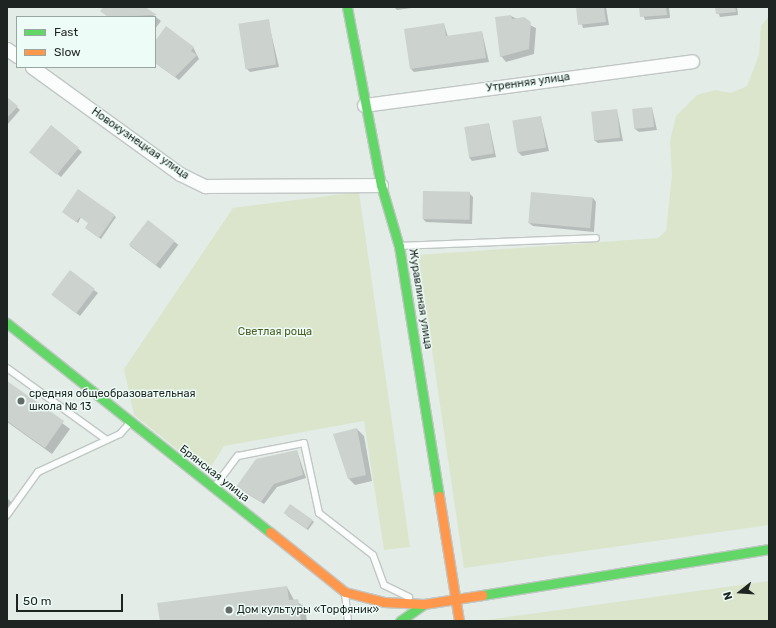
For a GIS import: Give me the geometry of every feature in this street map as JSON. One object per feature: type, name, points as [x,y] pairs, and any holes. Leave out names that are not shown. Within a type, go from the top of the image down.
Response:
[{"type":"street","name":"Журавлиная улица","points":[[347,7],[364,105],[381,184],[399,246],[459,621]]},
{"type":"street","points":[[7,49],[16,55]]},
{"type":"street","name":"Утренняя улица","points":[[364,105],[692,61]]},
{"type":"street","name":"Новокузнецкая улица","points":[[33,68],[180,174],[205,186],[381,184]]},
{"type":"street","name":"Брянская улица","points":[[7,323],[212,489],[344,592],[384,602],[424,604]]},
{"type":"street","points":[[400,621],[424,604],[455,597],[769,549]]},
{"type":"lane","points":[[399,246],[596,238]]},
{"type":"lane","points":[[7,368],[107,440]]},
{"type":"lane","points":[[7,515],[38,472],[120,434],[130,423]]},
{"type":"lane","points":[[212,489],[238,456],[304,443],[319,513],[372,555],[384,585],[424,604]]},
{"type":"lane","points":[[344,592],[348,621]]},
{"type":"green space","points":[[769,16],[769,525],[464,568],[418,255],[658,238],[666,231],[672,175],[670,141],[676,116],[697,95],[715,90],[731,93],[747,86],[759,55],[761,26]]},
{"type":"green space","name":"Светлая роща","points":[[359,192],[410,547],[384,550],[364,421],[224,446],[207,473],[134,415],[124,369],[233,208]]},
{"type":"green space","points":[[769,581],[769,621],[479,621]]},
{"type":"building","points":[[103,7],[145,7],[157,15],[107,16],[100,11]]},
{"type":"building","points":[[576,7],[604,7],[606,22],[578,25]]},
{"type":"building","points":[[639,7],[666,7],[667,15],[640,17]]},
{"type":"building","points":[[715,7],[735,7],[736,12],[716,14]]},
{"type":"building","points":[[511,15],[512,19],[524,17],[531,22],[529,49],[500,57],[495,17]]},
{"type":"building","points":[[269,19],[276,64],[246,69],[238,24]]},
{"type":"building","points":[[444,23],[446,36],[482,31],[486,58],[410,69],[404,29]]},
{"type":"building","points":[[166,26],[194,47],[191,51],[197,55],[175,77],[156,64],[156,40]]},
{"type":"building","points":[[7,97],[18,106],[7,118]]},
{"type":"building","points":[[652,107],[654,127],[634,129],[632,109]]},
{"type":"building","points":[[617,109],[620,138],[594,141],[591,112]]},
{"type":"building","points":[[541,116],[546,148],[517,152],[512,121]]},
{"type":"building","points":[[489,123],[494,154],[469,158],[464,127]]},
{"type":"building","points":[[51,125],[79,148],[57,175],[29,152]]},
{"type":"building","points":[[78,189],[115,215],[99,238],[85,228],[88,223],[80,217],[76,222],[62,212]]},
{"type":"building","points":[[423,191],[470,192],[470,220],[423,219]]},
{"type":"building","points":[[531,192],[593,197],[590,228],[528,223]]},
{"type":"building","points":[[148,220],[175,241],[156,265],[129,244]]},
{"type":"building","points":[[70,270],[95,289],[76,313],[51,295]]},
{"type":"building","name":"средняя общеобразовательная школа № 13","points":[[7,381],[64,421],[45,448],[7,421]]},
{"type":"building","points":[[357,428],[366,475],[348,479],[333,434]]},
{"type":"building","points":[[297,450],[303,475],[274,484],[261,502],[236,487],[256,459]]},
{"type":"building","points":[[290,504],[313,520],[307,529],[284,513]]},
{"type":"building","name":"Дом культуры «Торфяник»","points":[[287,586],[289,600],[298,599],[301,621],[160,621],[157,603]]},
{"type":"traffic: fast","points":[[347,7],[381,185],[399,246],[439,496]]},
{"type":"traffic: fast","points":[[7,323],[270,532]]},
{"type":"traffic: fast","points":[[482,595],[769,549]]},
{"type":"traffic: fast","points":[[400,621],[424,604]]},
{"type":"traffic: slow","points":[[439,496],[459,621]]},
{"type":"traffic: slow","points":[[270,532],[345,592],[384,602],[424,604],[482,595]]},
{"type":"place","name":"средняя общеобразовательная школа № 13","points":[[21,401]]},
{"type":"place","name":"Дом культуры «Торфяник»","points":[[229,610]]}]
